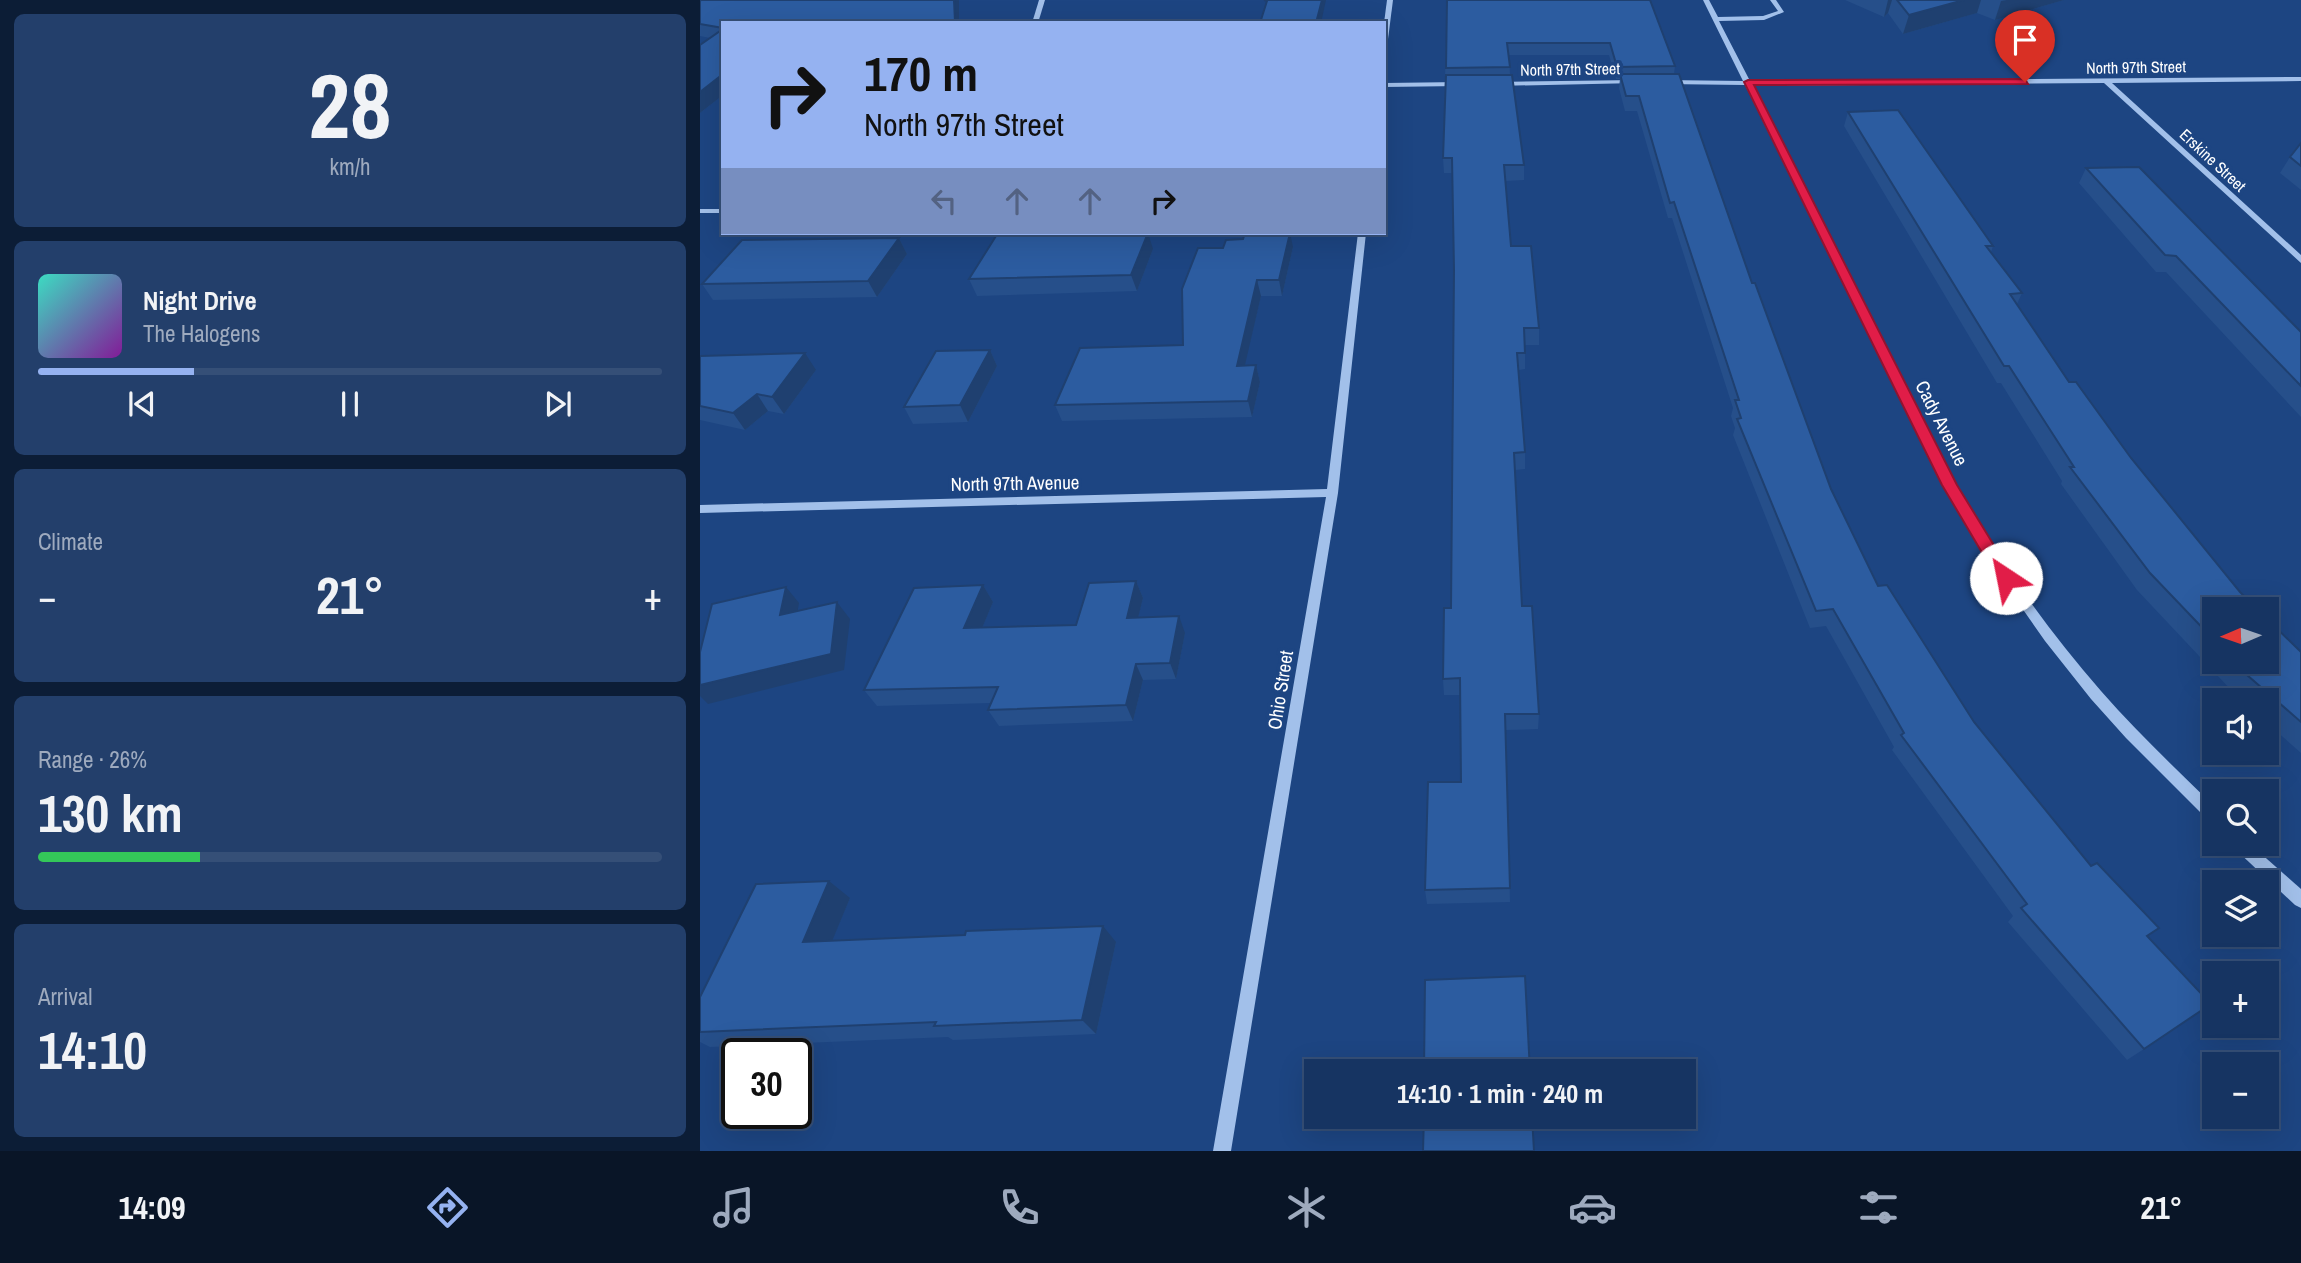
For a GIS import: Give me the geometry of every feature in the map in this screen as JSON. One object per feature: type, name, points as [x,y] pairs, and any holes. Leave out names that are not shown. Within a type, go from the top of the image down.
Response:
[{"type":"street","points":[[1036,21],[1042,0]]},
{"type":"street","points":[[1386,31],[1390,0]]},
{"type":"street","name":"Cady Avenue","points":[[1706,0],[1950,485],[1980,539],[2019,598],[2119,721],[2202,805]]},
{"type":"street","points":[[1716,19],[1764,18],[1780,12],[1773,0]]},
{"type":"street","name":"North 97th Street","points":[[1660,82],[2301,79]]},
{"type":"street","name":"Erskine Street","points":[[2106,81],[2301,260]]},
{"type":"street","name":"North 97th Street","points":[[1481,84],[1647,82]]},
{"type":"street","points":[[1386,85],[1467,84]]},
{"type":"street","points":[[700,211],[721,211]]},
{"type":"street","name":"Ohio Street","points":[[1222,1151],[1332,493],[1362,235]]},
{"type":"street","name":"North 97th Avenue","points":[[700,509],[1332,493]]},
{"type":"street","points":[[2254,856],[2301,901]]},
{"type":"building","points":[[954,0],[955,21],[721,21],[721,28],[700,24],[700,1]]},
{"type":"building","points":[[1264,0],[1322,0],[1317,21],[1261,21],[1267,1]]},
{"type":"building","points":[[1447,0],[1650,0],[1675,66],[1617,67],[1610,43],[1507,43],[1510,67],[1446,68]]},
{"type":"building","points":[[1897,0],[1964,0],[1909,15]]},
{"type":"building","points":[[721,30],[721,76],[700,92],[700,45]]},
{"type":"building","points":[[1620,74],[1679,74],[1752,283],[1755,283],[1831,489],[1878,586],[1887,585],[1974,722],[2091,866],[2097,863],[2159,928],[2147,936],[2202,994],[2202,1010],[2144,1049],[2021,908],[2027,904],[1901,735],[1904,733],[1833,609],[1816,611],[1737,419],[1741,418],[1735,400],[1739,400],[1674,202],[1670,203],[1639,96],[1626,96]]},
{"type":"building","points":[[1446,75],[1512,75],[1524,165],[1504,165],[1511,246],[1531,246],[1539,328],[1524,328],[1525,353],[1517,353],[1525,452],[1514,453],[1522,606],[1532,606],[1539,714],[1505,714],[1510,888],[1425,890],[1428,782],[1461,782],[1460,678],[1443,679],[1444,608],[1451,608],[1454,270],[1452,158],[1443,158]]},
{"type":"building","points":[[1898,110],[1993,246],[1986,246],[2022,293],[2010,294],[2069,382],[2076,382],[2131,458],[2245,597],[2202,597],[2202,627],[2150,573],[2070,467],[2074,467],[2009,366],[2004,366],[1848,112]]},
{"type":"building","points":[[2301,143],[2301,166],[2290,157]]},
{"type":"building","points":[[2139,167],[2301,332],[2301,386],[2176,256],[2165,255],[2086,168]]},
{"type":"building","points":[[1147,235],[1131,275],[969,279],[996,236]]},
{"type":"building","points":[[1244,235],[1290,235],[1279,280],[1257,280],[1237,366],[1256,365],[1248,401],[1055,405],[1080,348],[1183,345],[1182,289],[1198,248],[1223,248],[1226,240],[1243,239]]},
{"type":"building","points":[[899,238],[868,281],[702,284],[742,240]]},
{"type":"building","points":[[990,350],[960,405],[904,407],[936,351]]},
{"type":"building","points":[[805,353],[772,397],[757,394],[733,413],[700,406],[700,356]]},
{"type":"building","points":[[1136,581],[1127,618],[1179,616],[1170,663],[1136,664],[1126,705],[988,710],[998,687],[864,690],[914,588],[983,585],[964,628],[1076,625],[1089,583]]},
{"type":"building","points":[[786,587],[780,615],[837,602],[831,654],[700,685],[700,652],[712,604]]},
{"type":"building","points":[[2279,631],[2301,652],[2301,722],[2279,703],[2279,688],[2262,688],[2247,675],[2279,674]]},
{"type":"building","points":[[829,881],[803,942],[965,935],[966,931],[1103,926],[1082,1020],[934,1026],[936,1022],[700,1032],[700,997],[756,884]]},
{"type":"building","points":[[1525,976],[1529,1059],[1424,1059],[1425,980]]},
{"type":"building","points":[[1424,1129],[1533,1129],[1534,1151],[1423,1151]]},
{"type":"route","points":[[2006,578],[1980,539],[1950,485],[1748,82],[2025,82]]}]
